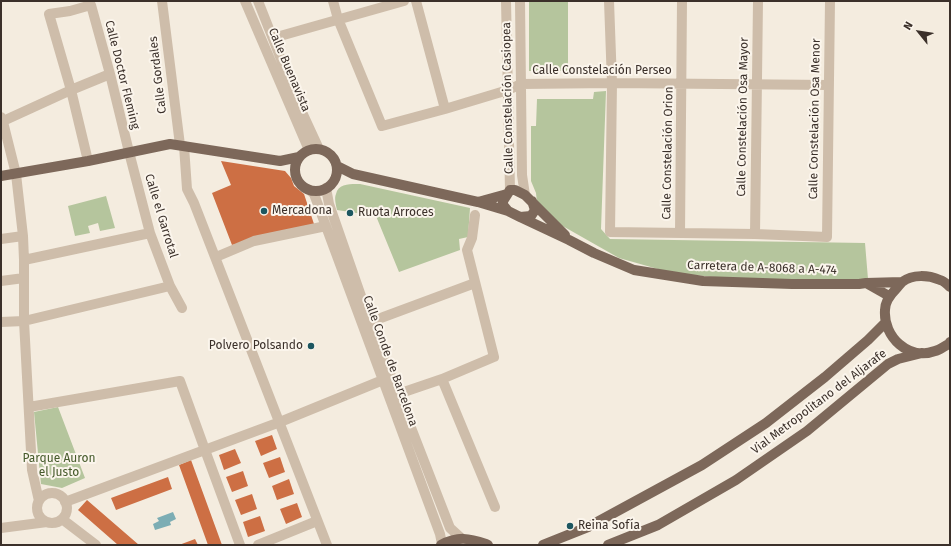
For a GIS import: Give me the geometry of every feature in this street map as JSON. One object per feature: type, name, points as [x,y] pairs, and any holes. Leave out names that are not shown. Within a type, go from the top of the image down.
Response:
[{"type":"main road","points":[[1,176],[88,161],[170,144],[280,161],[299,157],[314,149],[329,153],[337,166],[337,173],[331,184],[326,188],[317,190],[308,189],[299,181],[295,172],[280,161]]},
{"type":"main road","points":[[295,172],[299,157]]},
{"type":"main road","points":[[337,166],[353,174],[478,202],[508,211],[520,217],[531,216],[535,210],[529,198],[516,190],[478,202]]},
{"type":"main road","points":[[335,178],[353,174]]},
{"type":"main road","points":[[508,192],[503,201],[503,205],[508,211]]},
{"type":"main road","name":"Carretera de A-8068 a A-474","points":[[529,198],[569,240]]},
{"type":"main road","name":"Carretera de A-8068 a A-474","points":[[520,217],[594,253],[634,270],[703,281],[792,284],[859,284],[902,282]]},
{"type":"main road","points":[[885,323],[885,309],[889,296],[902,282],[910,278],[923,276],[950,275]]},
{"type":"main road","points":[[923,276],[941,280],[950,287]]},
{"type":"main road","points":[[866,283],[889,296]]},
{"type":"main road","name":"Vial Metropolitano del Aljarafe","points":[[543,545],[588,527],[702,466],[772,418],[825,377],[868,340],[885,323],[889,332],[900,345],[912,352],[922,353]]},
{"type":"main road","name":"Vial Metropolitano del Aljarafe","points":[[608,545],[658,525],[736,480],[807,431],[888,364],[898,359],[935,351],[949,344],[950,342]]},
{"type":"main road","points":[[442,544],[461,538],[472,539],[488,545]]},
{"type":"street","points":[[162,1],[171,1]]},
{"type":"street","name":"Calle Gordales","points":[[162,1],[187,189],[216,257],[327,545]]},
{"type":"street","name":"Calle Buenavista","points":[[245,1],[314,149]]},
{"type":"street","name":"Calle Buenavista","points":[[258,1],[301,110],[314,149]]},
{"type":"street","points":[[333,1],[338,19]]},
{"type":"street","points":[[273,38],[404,1]]},
{"type":"street","points":[[416,1],[445,108]]},
{"type":"street","name":"Calle Constelación Casiopea","points":[[506,1],[508,192]]},
{"type":"street","name":"Calle Constelación Casiopea","points":[[520,1],[522,175],[529,198]]},
{"type":"street","points":[[609,1],[612,83],[610,232],[755,234]]},
{"type":"street","name":"Calle Constelación Orion","points":[[680,232],[682,1]]},
{"type":"street","name":"Calle Constelación Osa Mayor","points":[[755,234],[758,1]]},
{"type":"street","name":"Calle Constelación Osa Menor","points":[[755,234],[827,236],[830,1]]},
{"type":"street","name":"Calle Doctor Fleming","points":[[71,90],[49,14],[70,12],[91,5],[110,74],[128,152]]},
{"type":"street","name":"Calle Constelación Perseo","points":[[338,19],[382,126],[508,90],[521,84],[612,83],[829,85]]},
{"type":"street","points":[[47,522],[40,518],[38,514],[37,509],[39,501],[32,470],[24,321],[23,236],[16,174],[2,120],[110,74]]},
{"type":"street","points":[[71,90],[88,161]]},
{"type":"street","name":"Calle el Garrotal","points":[[128,152],[150,233],[170,286],[182,308]]},
{"type":"street","name":"Calle Conde de Barcelona","points":[[326,188],[328,204],[370,322],[450,528],[461,538]]},
{"type":"street","name":"Calle Conde de Barcelona","points":[[308,189],[314,194],[440,534],[442,544]]},
{"type":"street","points":[[398,394],[442,379],[494,357],[467,250],[472,238],[475,215]]},
{"type":"street","points":[[216,257],[254,241],[326,226]]},
{"type":"street","points":[[24,260],[150,233]]},
{"type":"street","points":[[1,239],[23,236]]},
{"type":"street","points":[[1,281],[24,278]]},
{"type":"street","points":[[370,322],[475,283]]},
{"type":"street","points":[[1,322],[24,321],[170,286]]},
{"type":"street","points":[[442,379],[495,507]]},
{"type":"street","points":[[65,502],[280,422],[383,380]]},
{"type":"street","points":[[29,407],[180,382],[240,545]]},
{"type":"street","points":[[1,528],[58,522],[65,515],[65,502],[61,497],[47,494],[39,501]]},
{"type":"street","points":[[62,519],[96,545]]},
{"type":"street","points":[[258,545],[317,521]]},
{"type":"green space","points":[[529,1],[568,1],[568,71],[529,71]]},
{"type":"green space","points":[[606,91],[601,229],[610,239],[865,243],[868,279],[736,279],[672,273],[619,258],[538,212],[536,193],[531,181],[531,126],[536,126],[537,99],[593,99],[594,92]]},
{"type":"green space","points":[[360,184],[470,208],[468,237],[459,239],[460,250],[399,272],[376,216],[337,210],[335,197],[337,190],[342,186]]},
{"type":"green space","points":[[106,196],[115,228],[100,231],[98,223],[88,226],[90,233],[75,236],[68,206]]},
{"type":"green space","name":"Parque Auron el Justo","points":[[58,407],[85,478],[62,488],[41,484],[34,412]]},
{"type":"water","points":[[173,512],[176,519],[170,522],[171,525],[155,530],[153,524],[159,521],[157,518]]},
{"type":"building","name":"Mercadona","points":[[221,161],[285,171],[291,178],[294,186],[304,194],[315,227],[232,245],[212,193],[231,185]]},
{"type":"building","points":[[272,435],[277,449],[261,456],[255,441]]},
{"type":"building","points":[[235,449],[241,463],[224,470],[219,455]]},
{"type":"building","points":[[280,457],[285,472],[269,478],[263,463]]},
{"type":"building","points":[[191,460],[222,545],[208,545],[179,465]]},
{"type":"building","points":[[243,471],[248,486],[232,492],[226,477]]},
{"type":"building","points":[[168,477],[172,489],[116,510],[111,498]]},
{"type":"building","points":[[289,479],[294,494],[277,500],[272,486]]},
{"type":"building","points":[[252,494],[257,509],[241,515],[235,500]]},
{"type":"building","points":[[87,500],[139,545],[118,545],[78,510]]},
{"type":"building","points":[[297,503],[302,517],[286,524],[280,509]]},
{"type":"building","points":[[260,516],[265,531],[248,537],[243,522]]},
{"type":"building","points":[[195,539],[198,545],[179,545]]},
{"type":"place","name":"Mercadona","points":[[264,211]]},
{"type":"place","name":"Ruota Arroces","points":[[350,213]]},
{"type":"place","name":"Polvero Polsando","points":[[311,346]]},
{"type":"place","name":"Reina Sofía","points":[[570,526]]}]
